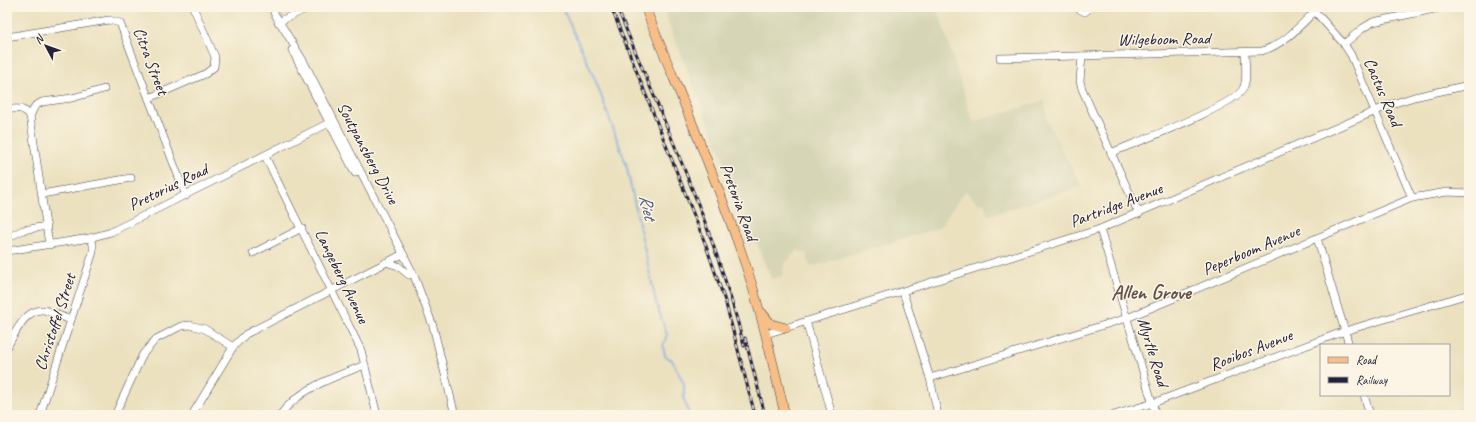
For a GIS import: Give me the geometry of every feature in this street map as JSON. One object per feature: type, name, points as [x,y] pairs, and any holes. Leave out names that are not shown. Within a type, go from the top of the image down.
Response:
[{"type":"main road","name":"Pretoria Road","points":[[645,7],[723,203],[759,309],[785,415]]},
{"type":"main road","points":[[759,309],[771,324],[786,328]]},
{"type":"street","points":[[149,98],[205,74],[214,67],[215,57],[193,7]]},
{"type":"street","points":[[279,22],[310,7]]},
{"type":"street","points":[[1075,7],[1085,12],[1091,7]]},
{"type":"street","points":[[1344,44],[1363,28],[1373,22],[1417,10],[1444,7]]},
{"type":"street","name":"Cactus Road","points":[[1313,9],[1344,44],[1359,73],[1412,198]]},
{"type":"street","name":"Wilgeboom Road","points":[[1000,58],[1245,53],[1262,51],[1276,46],[1292,34],[1313,9]]},
{"type":"street","name":"Soutpansberg Drive","points":[[273,10],[401,255],[428,311],[443,361],[455,415]]},
{"type":"street","name":"Citra Street","points":[[7,37],[109,20],[117,21],[124,30],[186,196]]},
{"type":"street","points":[[1111,153],[1216,108],[1237,96],[1243,88],[1244,83],[1245,53]]},
{"type":"street","points":[[1082,56],[1081,85],[1139,214]]},
{"type":"street","name":"Partridge Avenue","points":[[766,334],[1100,229],[1139,214],[1375,111],[1410,98],[1469,85]]},
{"type":"street","points":[[49,244],[30,116],[35,106],[42,102],[72,98],[104,89]]},
{"type":"street","points":[[7,110],[19,108],[30,116]]},
{"type":"street","name":"Pretorius Road","points":[[7,251],[90,238],[111,232],[186,196],[331,122]]},
{"type":"street","name":"Langeberg Avenue","points":[[265,156],[302,228],[361,350],[377,415]]},
{"type":"street","points":[[42,194],[131,178]]},
{"type":"street","name":"Peperboom Avenue","points":[[930,378],[1127,318],[1412,198],[1447,192],[1469,193]]},
{"type":"street","points":[[7,238],[23,230],[47,226]]},
{"type":"street","points":[[253,253],[302,228]]},
{"type":"street","name":"Myrtle Road","points":[[1100,229],[1156,415]]},
{"type":"street","name":"Christoffel Street","points":[[40,415],[93,252],[93,244],[90,238]]},
{"type":"street","points":[[1318,238],[1349,344]]},
{"type":"street","points":[[192,415],[233,347],[246,334],[401,255]]},
{"type":"street","name":"Soutpansberg Drive","points":[[401,255],[409,275],[428,311]]},
{"type":"street","points":[[386,262],[398,266],[409,275]]},
{"type":"street","points":[[903,292],[930,378],[938,415]]},
{"type":"street","name":"Rooibos Avenue","points":[[1114,415],[1153,404],[1345,331],[1469,294]]},
{"type":"street","points":[[7,347],[22,322],[32,313],[44,310],[71,320]]},
{"type":"street","points":[[806,321],[832,415]]},
{"type":"street","points":[[115,415],[143,354],[156,339],[181,326],[190,325],[205,329],[233,347]]},
{"type":"street","points":[[280,415],[300,395],[334,377],[365,365]]},
{"type":"street","points":[[1364,396],[1370,415]]},
{"type":"shaded area","points":[[662,7],[937,7],[973,122],[1045,100],[1047,122],[1082,186],[988,216],[984,203],[980,204],[965,191],[939,228],[810,267],[806,253],[797,251],[784,264],[783,276],[771,279]]},
{"type":"waterway","name":"Riet","points":[[562,7],[595,79],[626,164],[656,302],[667,335],[663,346],[665,356],[672,360],[684,384],[684,399],[689,415]]},
{"type":"railway","points":[[611,7],[705,243],[726,304],[755,415]]},
{"type":"railway","points":[[617,7],[703,217],[732,302],[744,346]]},
{"type":"railway","points":[[745,338],[765,415]]},
{"type":"district","name":"Allen Grove","points":[[1151,292]]}]
